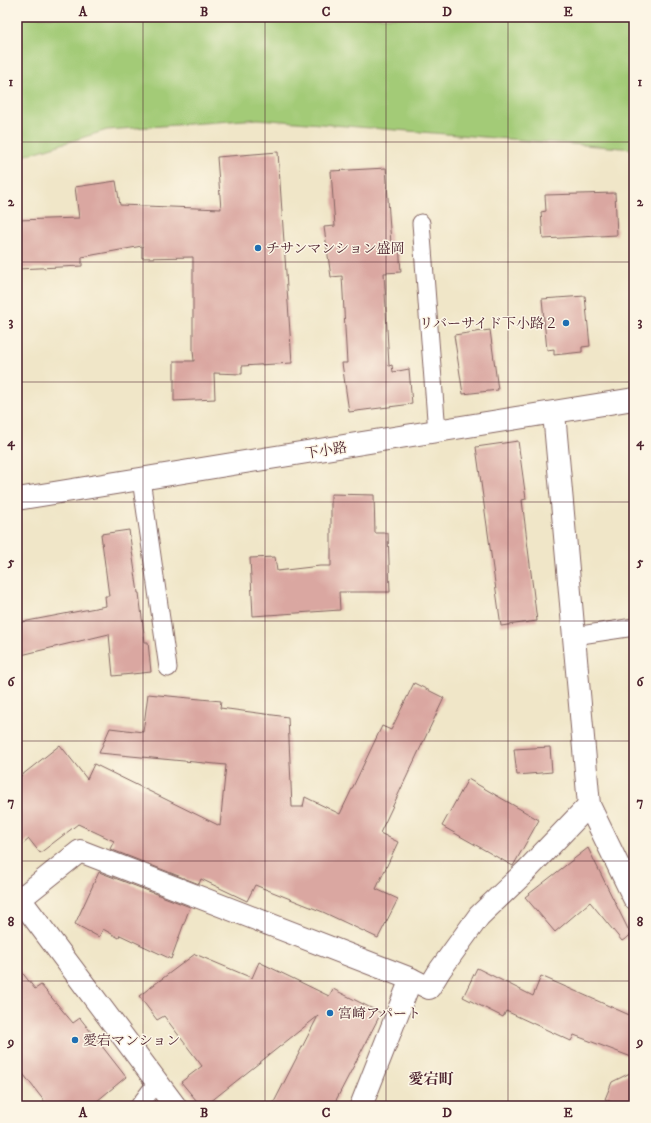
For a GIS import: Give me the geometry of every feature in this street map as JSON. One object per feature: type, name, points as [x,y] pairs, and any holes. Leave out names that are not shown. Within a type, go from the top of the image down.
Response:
[{"type":"street","name":"下小路","points":[[17,499],[634,399]]},
{"type":"street","points":[[554,413],[589,806],[634,898]]},
{"type":"street","points":[[175,1106],[19,897],[80,851],[411,979],[429,988],[440,970],[479,916],[525,872],[589,806]]},
{"type":"street","points":[[361,1106],[411,979]]},
{"type":"lane","points":[[421,223],[437,432]]},
{"type":"lane","points":[[141,479],[168,668]]},
{"type":"lane","points":[[574,636],[634,628]]},
{"type":"lane","points":[[140,1106],[157,1082]]},
{"type":"green space","points":[[17,17],[634,17],[634,149],[258,119],[107,130],[17,158]]},
{"type":"building","points":[[278,152],[292,363],[242,366],[242,374],[214,373],[215,399],[174,401],[174,361],[194,361],[193,257],[142,258],[142,246],[82,257],[82,266],[17,269],[17,220],[79,218],[75,187],[116,181],[120,205],[221,209],[217,157]]},
{"type":"building","points":[[386,168],[391,245],[399,244],[401,272],[384,273],[389,366],[392,365],[393,372],[409,369],[412,404],[349,412],[342,363],[347,363],[342,276],[331,277],[324,227],[335,226],[331,171]]},
{"type":"building","points":[[615,193],[617,235],[543,239],[541,212],[546,211],[545,195]]},
{"type":"building","name":"リバーサイド下小路２","points":[[585,296],[590,346],[582,347],[582,352],[554,355],[554,349],[547,350],[542,299]]},
{"type":"building","points":[[490,330],[498,390],[463,394],[454,335]]},
{"type":"building","points":[[518,441],[526,499],[522,500],[537,621],[501,626],[476,447]]},
{"type":"building","points":[[331,494],[374,495],[375,533],[388,533],[390,592],[339,592],[340,610],[253,616],[250,558],[275,557],[277,571],[331,566]]},
{"type":"building","points":[[129,530],[145,642],[148,642],[151,672],[113,676],[109,634],[17,656],[17,623],[106,606],[105,596],[109,596],[101,534]]},
{"type":"building","points":[[414,683],[444,698],[380,833],[398,842],[376,889],[398,899],[378,938],[323,912],[255,885],[247,901],[201,879],[199,884],[110,849],[114,841],[78,824],[40,853],[29,839],[17,849],[17,779],[60,745],[87,779],[94,764],[220,826],[226,765],[99,753],[110,728],[143,732],[148,694],[221,701],[220,708],[288,717],[292,807],[303,807],[305,797],[340,814],[382,726],[391,730]]},
{"type":"building","points":[[550,747],[552,772],[517,775],[514,749]]},
{"type":"building","points":[[468,779],[539,820],[513,866],[442,826]]},
{"type":"building","points":[[588,848],[631,935],[622,941],[590,902],[555,932],[525,897]]},
{"type":"building","points":[[99,872],[190,907],[171,959],[120,935],[119,938],[103,929],[99,937],[75,924]]},
{"type":"building","points":[[195,954],[252,978],[259,962],[329,996],[333,989],[381,1013],[333,1106],[272,1106],[318,1016],[205,1106],[201,1106],[181,1082],[202,1066],[164,1016],[157,1020],[139,996]]},
{"type":"building","name":"愛宕マンション","points":[[17,966],[35,989],[41,985],[73,1023],[80,1018],[126,1077],[91,1106],[48,1106],[17,1066]]},
{"type":"building","points":[[477,968],[533,996],[541,976],[634,1017],[634,1058],[574,1035],[571,1041],[506,1011],[503,1017],[463,997]]},
{"type":"building","points":[[634,1071],[634,1106],[620,1106],[605,1099],[612,1082]]},
{"type":"place","name":"チサンマンション盛岡","points":[[258,248]]},
{"type":"place","name":"リバーサイド下小路２","points":[[566,323]]},
{"type":"place","name":"宮崎アパート","points":[[330,1013]]},
{"type":"place","name":"愛宕マンション","points":[[75,1040]]},
{"type":"district","name":"愛宕町","points":[[431,1079]]}]
